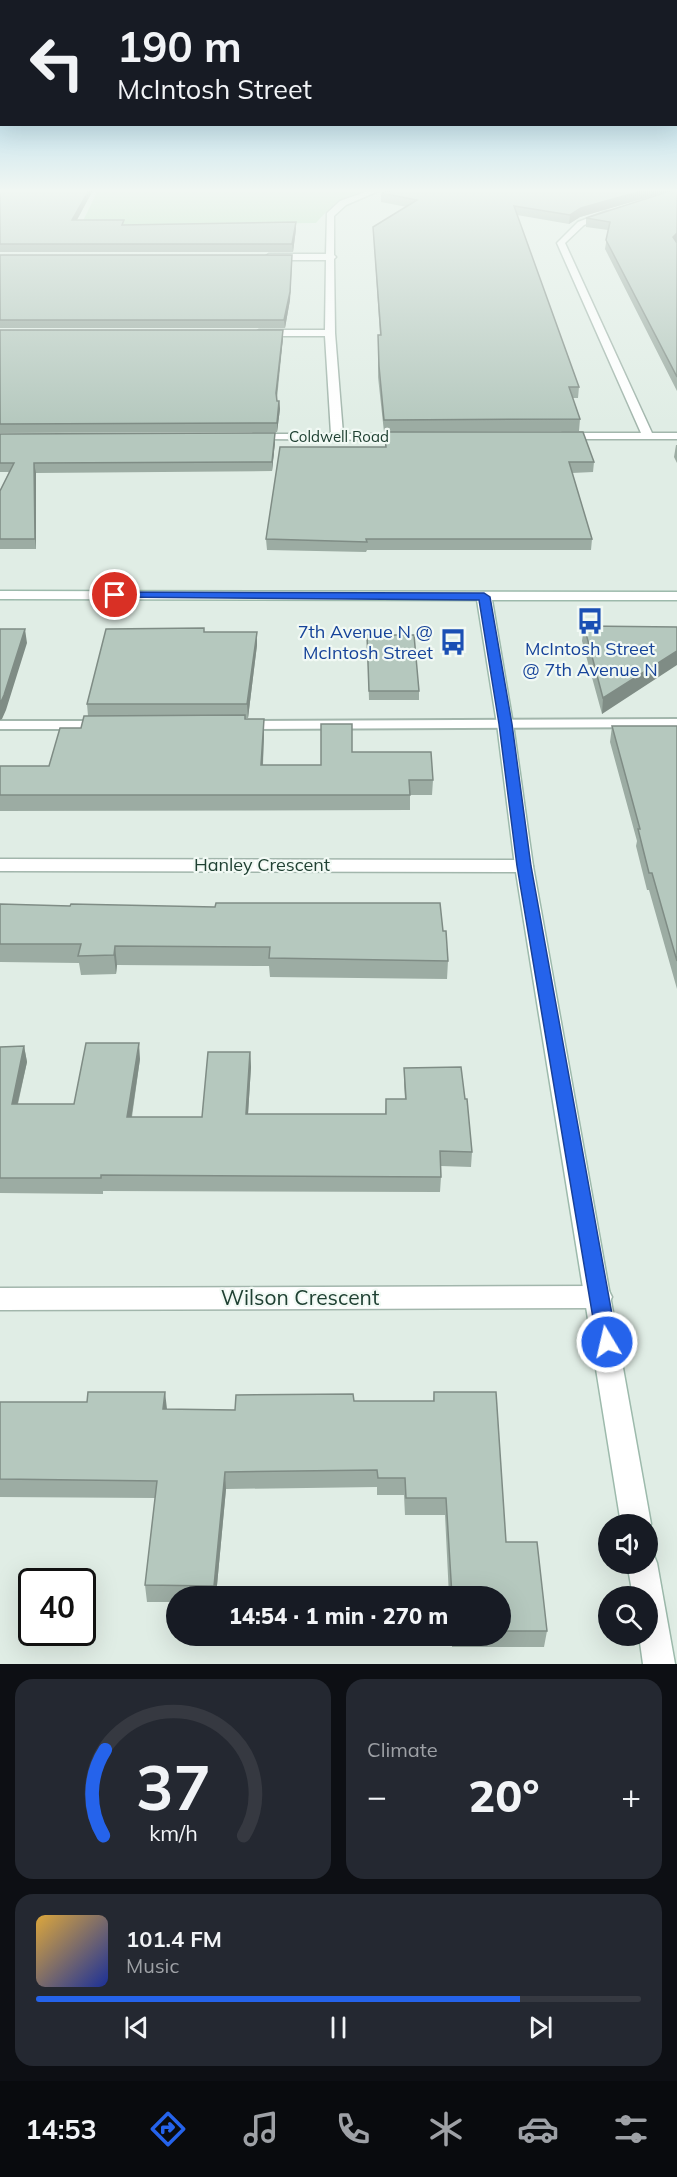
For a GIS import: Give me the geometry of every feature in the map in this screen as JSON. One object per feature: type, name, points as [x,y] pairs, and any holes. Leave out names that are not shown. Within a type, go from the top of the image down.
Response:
[{"type":"street","points":[[332,268],[330,333],[337,437]]},
{"type":"street","points":[[572,268],[648,436]]},
{"type":"street","points":[[246,333],[330,333]]},
{"type":"street","name":"Coldwell Road","points":[[245,437],[417,436]]},
{"type":"street","points":[[551,436],[677,436]]},
{"type":"street","points":[[0,595],[677,596]]},
{"type":"street","points":[[484,597],[505,724],[524,866],[634,1514]]},
{"type":"street","name":"Hanley Crescent","points":[[0,865],[524,866]]},
{"type":"street","name":"Wilson Crescent","points":[[0,1299],[599,1297]]},
{"type":"street","points":[[656,1646],[659,1664]]},
{"type":"lane","points":[[223,725],[677,723]]},
{"type":"lane","points":[[0,725],[117,725]]},
{"type":"building","points":[[0,268],[291,268],[290,292],[284,320],[0,320]]},
{"type":"building","points":[[376,268],[536,268],[579,387],[569,387],[580,419],[384,420],[379,366],[378,335],[381,335]]},
{"type":"building","points":[[620,268],[677,268],[677,377]]},
{"type":"building","points":[[0,330],[283,330],[276,393],[277,401],[279,401],[277,423],[0,424]]},
{"type":"building","points":[[385,432],[583,432],[594,462],[569,462],[592,539],[366,539],[367,542],[266,539],[280,447],[386,447]]},
{"type":"building","points":[[275,433],[272,462],[34,463],[35,539],[0,539],[0,491],[14,463],[0,463],[0,434]]},
{"type":"building","points":[[584,626],[677,627],[677,651],[603,698]]},
{"type":"building","points":[[204,628],[204,632],[257,632],[247,704],[87,704],[106,629]]},
{"type":"building","points":[[0,629],[25,629],[0,704]]},
{"type":"building","points":[[367,635],[414,635],[419,691],[369,691]]},
{"type":"building","points":[[245,715],[245,719],[264,719],[261,765],[321,765],[321,724],[352,724],[352,752],[431,752],[433,780],[409,780],[410,795],[0,795],[0,766],[49,766],[60,728],[81,728],[84,716]]},
{"type":"building","points":[[612,726],[677,726],[677,961],[652,873],[649,873],[638,829],[640,829]]},
{"type":"building","points":[[216,903],[440,903],[443,931],[446,931],[448,961],[269,958],[270,947],[115,946],[114,955],[78,956],[81,944],[0,944],[0,904],[215,907]]},
{"type":"building","points":[[86,1043],[139,1043],[127,1117],[202,1117],[208,1052],[250,1052],[246,1114],[386,1114],[386,1099],[406,1099],[404,1068],[461,1067],[465,1099],[467,1099],[472,1152],[440,1151],[441,1177],[101,1175],[101,1178],[0,1178],[0,1047],[24,1046],[12,1104],[74,1104]]},
{"type":"building","points":[[88,1392],[165,1392],[163,1409],[235,1410],[236,1395],[353,1394],[354,1401],[434,1401],[434,1392],[496,1392],[506,1542],[537,1542],[547,1631],[511,1631],[511,1586],[451,1586],[446,1498],[406,1498],[405,1478],[378,1478],[377,1470],[225,1472],[214,1586],[145,1585],[157,1481],[0,1479],[0,1402],[87,1402]]},
{"type":"place","name":"McIntosh Street @ 7th Avenue N","points":[[590,621]]},
{"type":"place","name":"7th Avenue N @ McIntosh Street","points":[[453,642]]},
{"type":"route","points":[[115,595],[484,597],[505,724],[524,866],[607,1342]]}]
